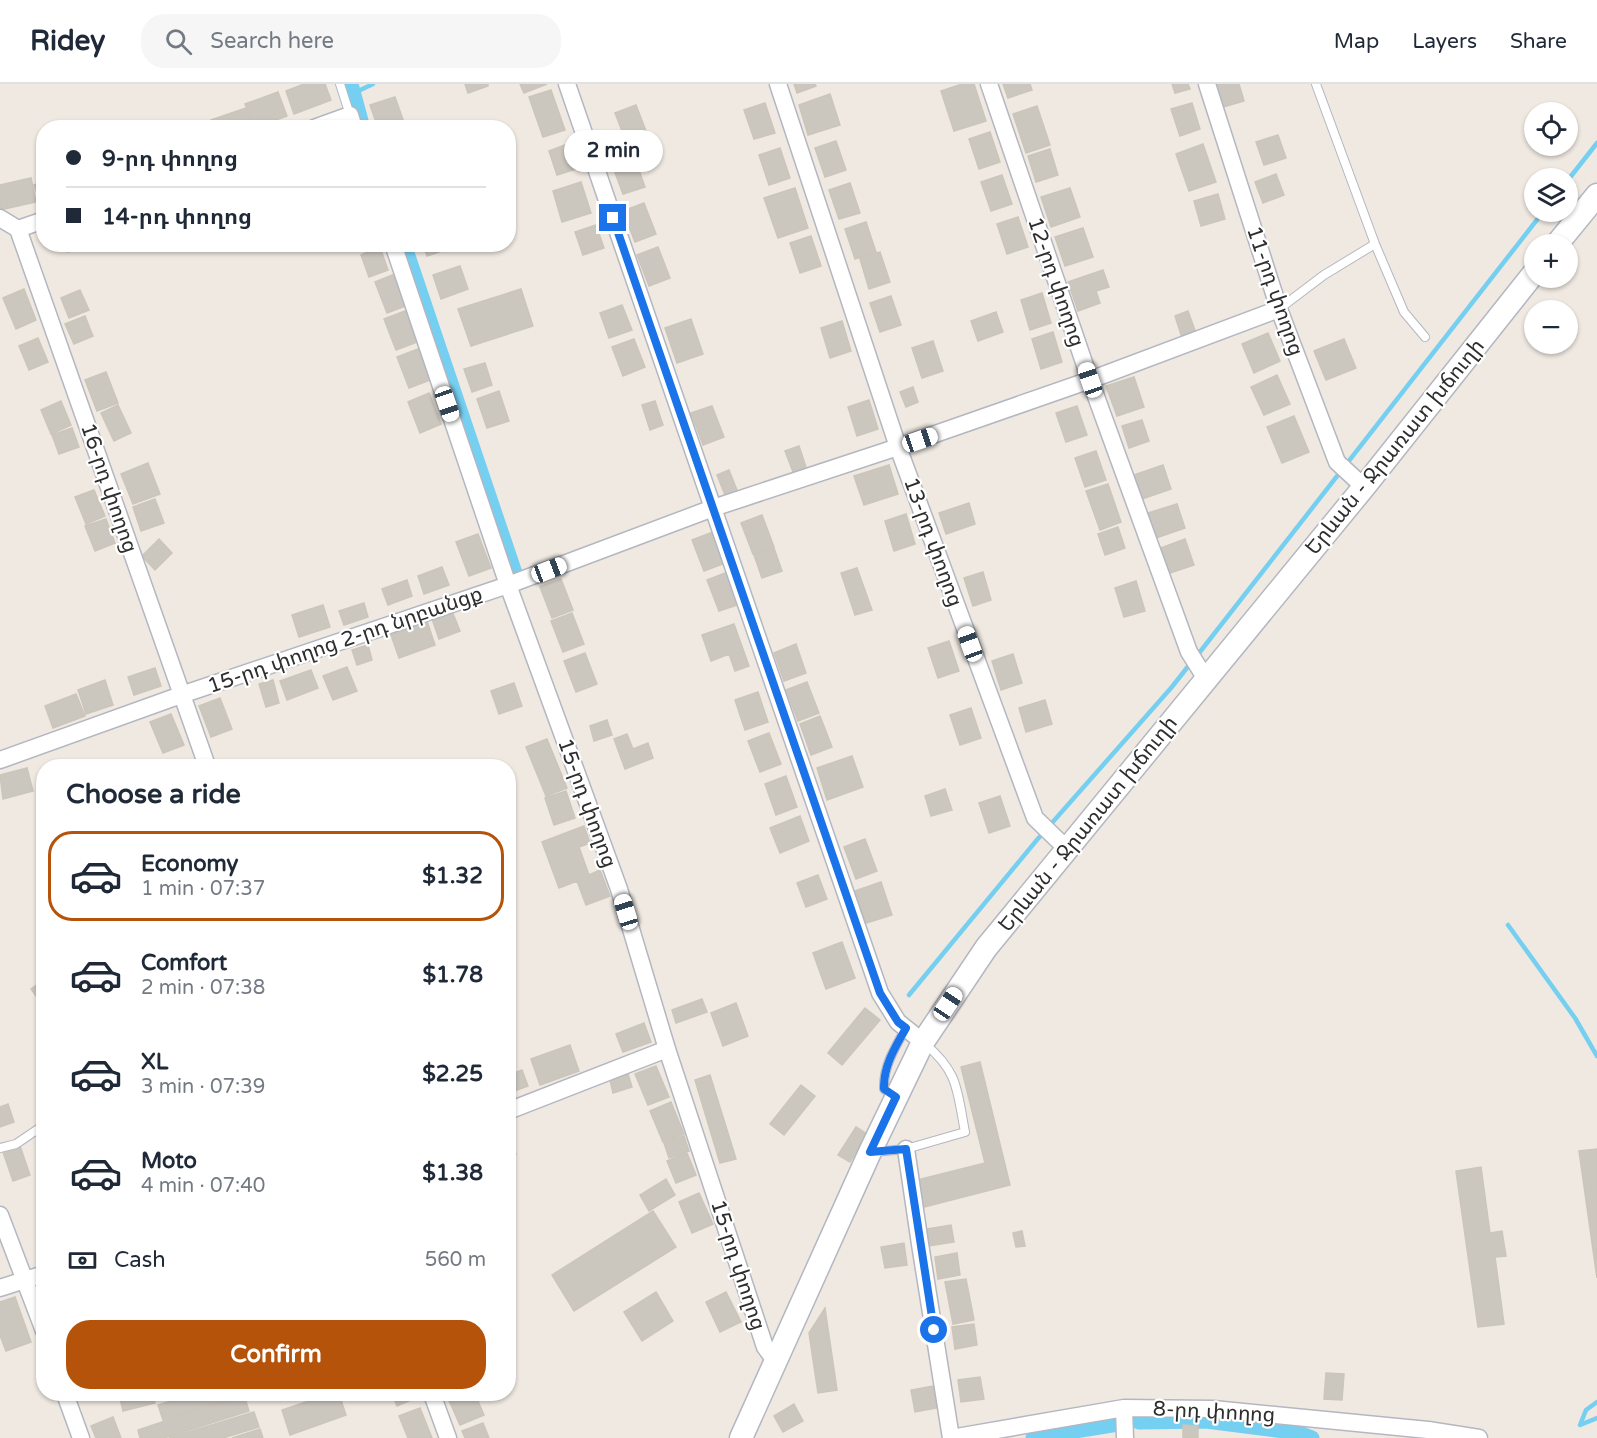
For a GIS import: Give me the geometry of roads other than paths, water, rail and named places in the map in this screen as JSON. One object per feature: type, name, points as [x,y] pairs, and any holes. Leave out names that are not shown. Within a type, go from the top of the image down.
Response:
[{"type":"main road","points":[[1565,234],[1597,195]]},
{"type":"main road","name":"Երևան - Ջրառատ խճուղի","points":[[741,1438],[896,1097],[915,1035],[1067,849],[1204,675],[1524,285]]},
{"type":"street","points":[[567,84],[880,993],[898,1022],[915,1035]]},
{"type":"street","name":"13-րդ փողոց","points":[[778,84],[898,447],[1035,818],[1067,849]]},
{"type":"street","name":"12-րդ փողոց","points":[[989,84],[1090,380],[1189,652],[1204,675]]},
{"type":"street","name":"11-րդ փողոց","points":[[1207,84],[1280,309],[1337,462],[1360,483]]},
{"type":"street","points":[[0,218],[18,229],[36,223]]},
{"type":"street","name":"16-րդ փողոց","points":[[18,229],[205,759]]},
{"type":"street","name":"15-րդ փողոց","points":[[396,252],[508,585],[619,889],[667,1049],[765,1347],[776,1362]]},
{"type":"street","name":"15-րդ փողոց 2-րդ նրբանցք","points":[[0,760],[182,695],[508,585],[713,508],[1090,380],[1280,309]]},
{"type":"street","points":[[516,1108],[667,1049]]},
{"type":"street","points":[[906,1149],[951,1438]]},
{"type":"street","points":[[0,1215],[36,1308]]},
{"type":"street","points":[[0,1288],[36,1277]]},
{"type":"street","points":[[68,1401],[81,1438]]},
{"type":"street","points":[[435,1401],[448,1438]]},
{"type":"street","points":[[1124,1408],[1125,1438]]},
{"type":"street","name":"8-րդ փողոց","points":[[951,1438],[1124,1408],[1213,1409],[1391,1433],[1428,1430],[1479,1438]]},
{"type":"lane","points":[[340,84],[352,120]]},
{"type":"lane","points":[[1316,84],[1375,244],[1404,312],[1425,337]]},
{"type":"lane","points":[[1280,309],[1324,275],[1375,244]]},
{"type":"lane","points":[[870,1152],[906,1149],[965,1132],[955,1080],[942,1057],[915,1035]]},
{"type":"lane","points":[[0,1148],[16,1144],[36,1130]]},
{"type":"waterway","points":[[351,84],[361,120]]},
{"type":"waterway","points":[[354,93],[373,84]]},
{"type":"waterway","points":[[1577,168],[1597,143]]},
{"type":"waterway","points":[[1196,657],[1535,222]]},
{"type":"waterway","points":[[407,252],[515,573]]},
{"type":"waterway","points":[[909,995],[1036,841],[1190,664]]},
{"type":"waterway","points":[[1508,925],[1575,1018],[1597,1056]]},
{"type":"waterway","points":[[1580,1425],[1586,1410],[1597,1402]]},
{"type":"waterway","points":[[1580,1425],[1597,1418]]},
{"type":"waterway","points":[[1139,1422],[1206,1421],[1299,1433],[1312,1438]]},
{"type":"waterway","points":[[1033,1438],[1118,1424]]}]
